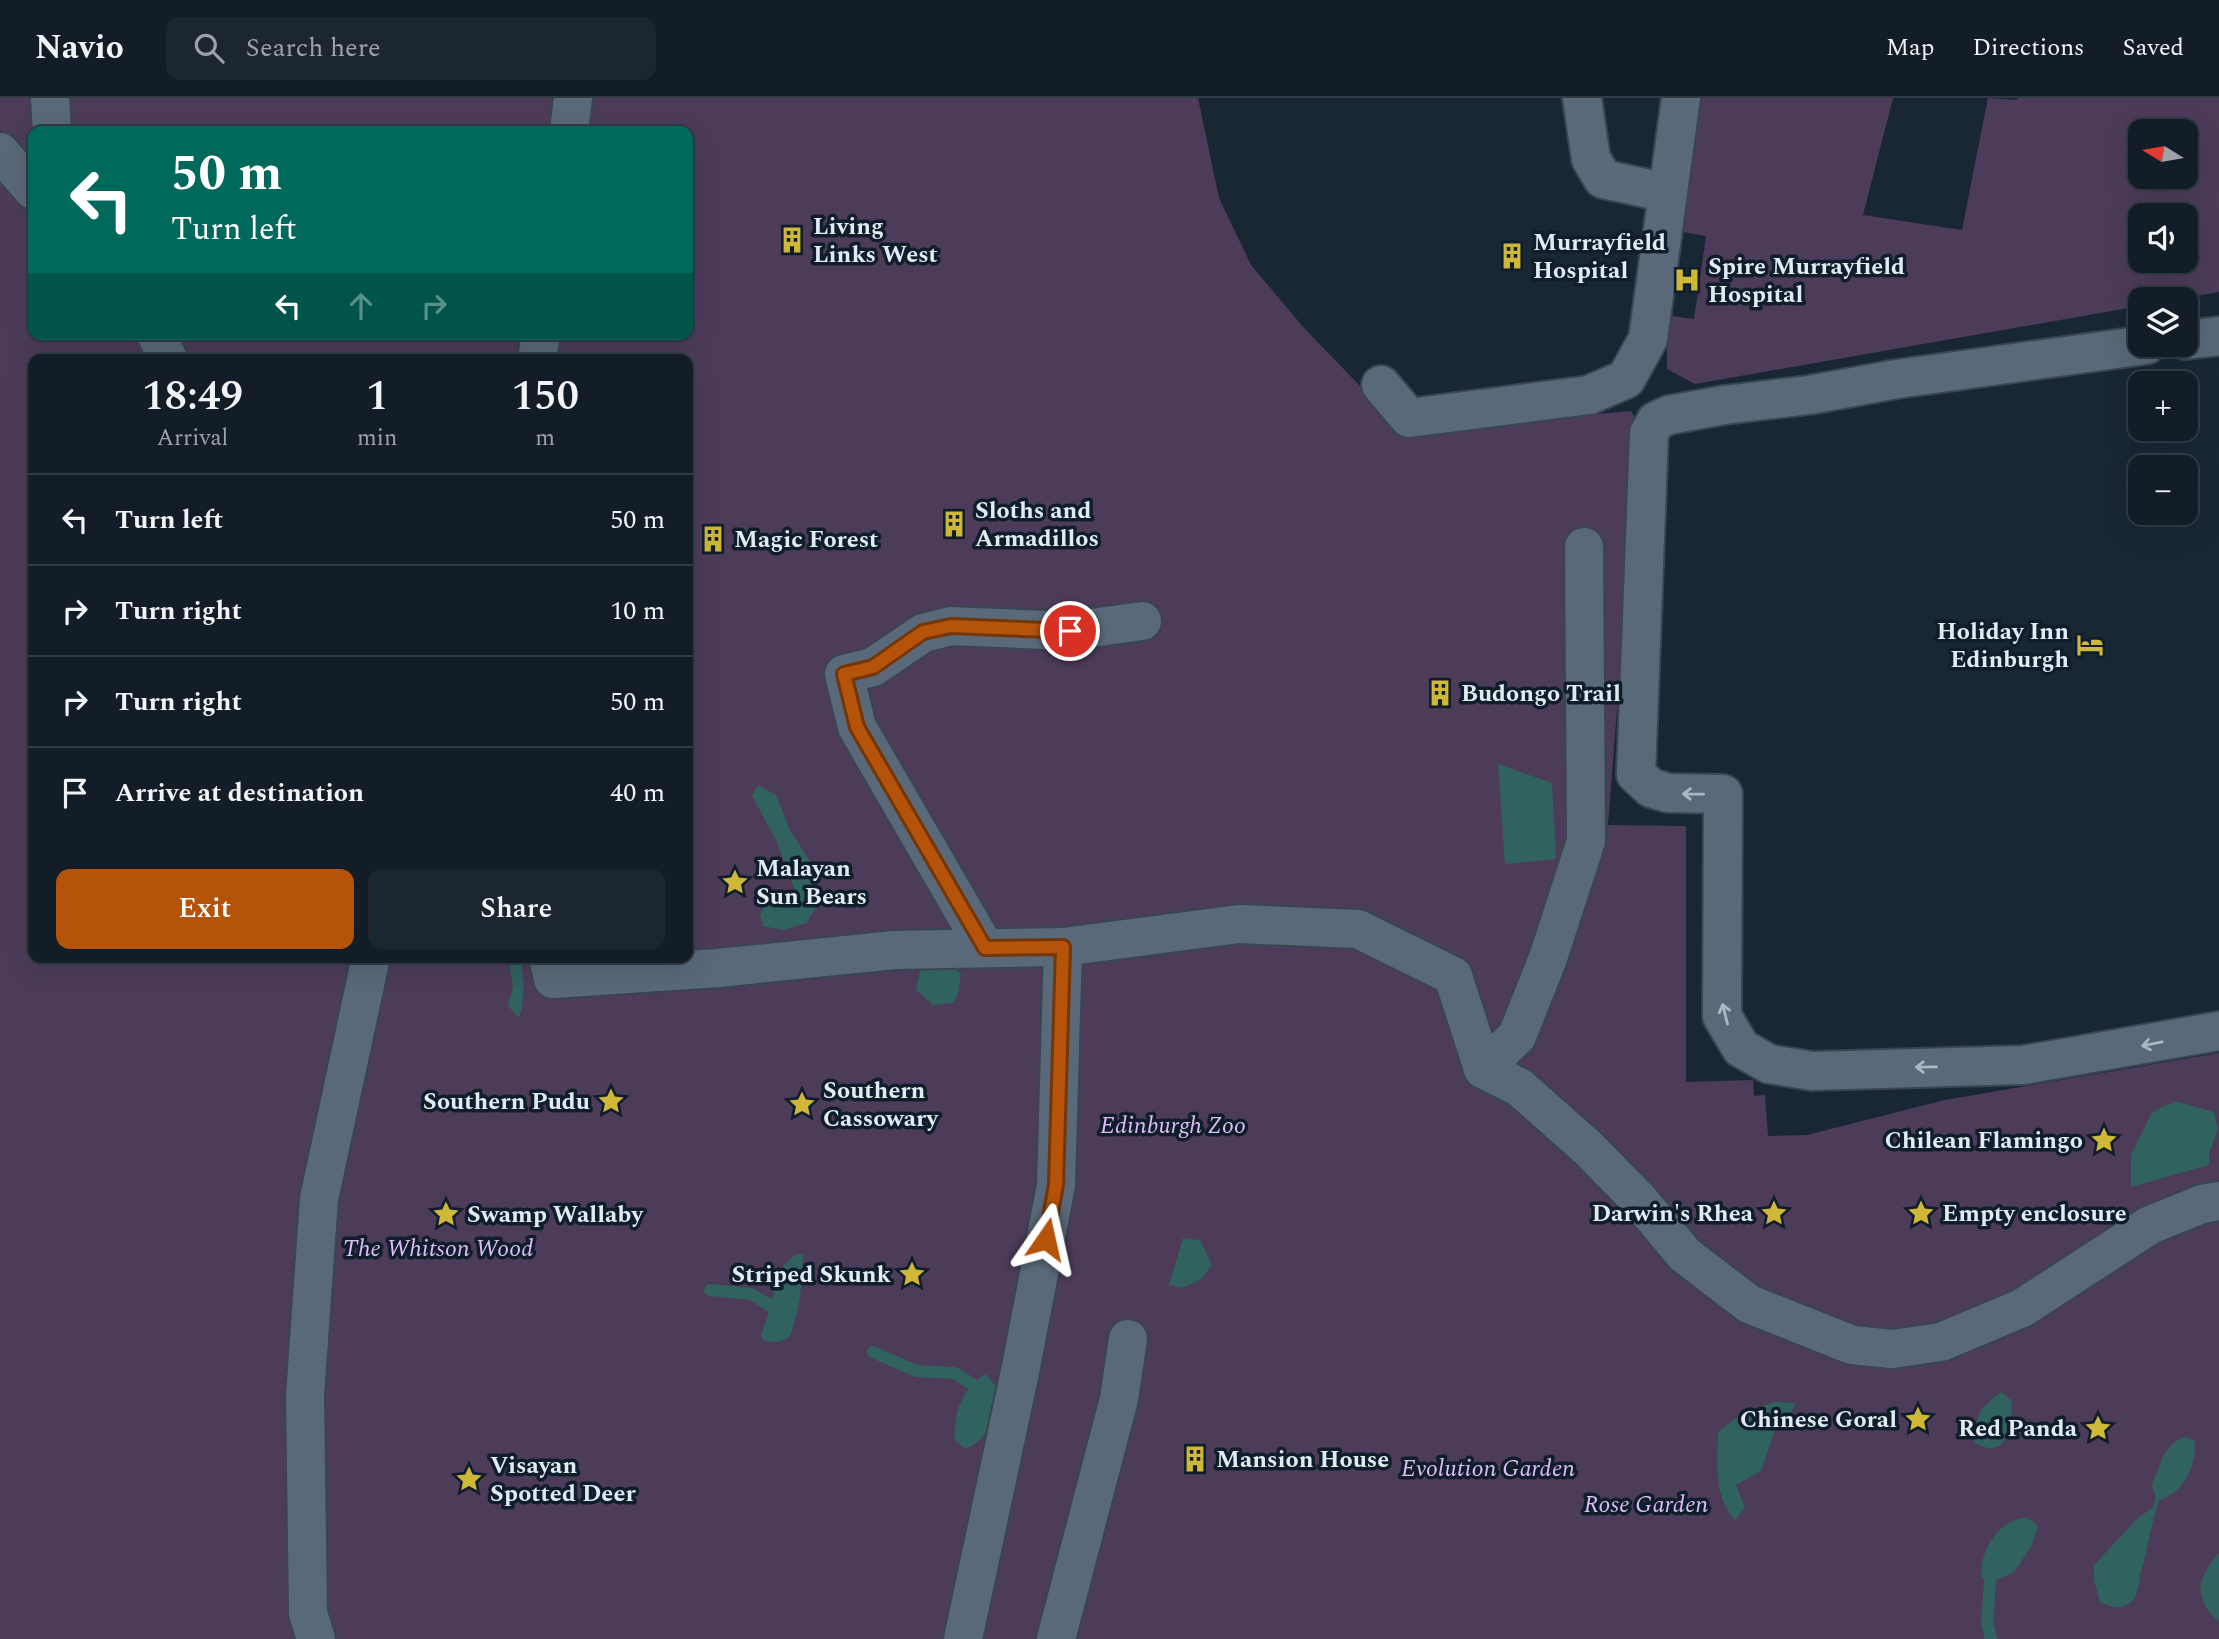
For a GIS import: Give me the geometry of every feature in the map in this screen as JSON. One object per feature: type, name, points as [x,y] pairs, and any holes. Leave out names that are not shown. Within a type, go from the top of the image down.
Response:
[{"type":"lane","points":[[50,98],[52,126]]},
{"type":"lane","points":[[570,126],[573,98]]},
{"type":"lane","points":[[1583,98],[1591,159],[1603,179],[1668,193]]},
{"type":"lane","points":[[1381,385],[1409,418],[1589,396],[1626,379],[1648,339],[1681,98]]},
{"type":"lane","points":[[28,145],[0,152],[28,184]]},
{"type":"lane","points":[[2198,339],[2219,336]]},
{"type":"lane","points":[[2128,347],[1724,405],[1669,415],[1656,421],[1649,433],[1636,774],[1651,788],[1668,793],[1723,794],[1722,1016],[1741,1048],[1769,1063],[1812,1070],[2024,1065],[2219,1031]]},
{"type":"lane","points":[[1483,1069],[1517,1036],[1548,958],[1586,841],[1584,547]]},
{"type":"lane","points":[[985,948],[857,727],[844,674],[873,667],[923,632],[951,626],[1070,631],[1142,621]]},
{"type":"lane","points":[[549,963],[553,979],[718,968],[894,950],[1063,947],[1239,924],[1358,929],[1453,976],[1483,1069],[1518,1087],[1588,1148],[1639,1200],[1685,1255],[1749,1304],[1852,1345],[1892,1349],[1941,1342],[2022,1308],[2150,1225],[2202,1204],[2219,1201]]},
{"type":"lane","points":[[963,1639],[1021,1367],[1056,1185],[1063,947]]},
{"type":"lane","points":[[316,1639],[307,1613],[305,1396],[319,1199],[370,963]]},
{"type":"lane","points":[[1056,1639],[1119,1399],[1128,1339]]},
{"type":"green space","name":"Edinburgh Zoo","points":[[0,98],[1198,98],[1219,198],[1251,265],[1304,328],[1362,388],[1397,432],[1631,411],[1639,425],[1608,825],[1686,826],[1686,1082],[1753,1080],[1754,1096],[1765,1095],[1768,1136],[1807,1135],[1945,1100],[2219,1053],[2219,1639],[0,1639]]},
{"type":"green space","points":[[1695,98],[1893,98],[1863,215],[1962,230],[1988,98],[2219,98],[2219,292],[2198,296],[2198,287],[2128,287],[2128,308],[1695,384],[1667,369],[1667,340],[1671,316],[1694,319],[1706,236],[1683,232]]},
{"type":"shaded area","points":[[1498,764],[1552,783],[1556,859],[1505,864]]},
{"type":"shaded area","points":[[758,785],[776,795],[790,830],[815,869],[818,905],[806,923],[783,930],[763,926],[760,916],[764,905],[782,907],[796,893],[776,840],[752,796]]},
{"type":"shaded area","points":[[949,962],[961,974],[958,993],[953,1003],[933,1005],[916,990],[921,966]]},
{"type":"shaded area","points":[[509,963],[520,963],[523,995],[519,1018],[508,1006],[513,987]]},
{"type":"shaded area","points":[[2175,1101],[2214,1112],[2218,1129],[2209,1153],[2209,1165],[2131,1187],[2131,1155],[2152,1112]]},
{"type":"shaded area","points":[[1183,1238],[1200,1240],[1212,1265],[1200,1280],[1182,1288],[1169,1285]]},
{"type":"shaded area","points":[[796,1254],[803,1255],[803,1266],[800,1298],[793,1328],[789,1338],[779,1342],[765,1341],[761,1336],[771,1306],[777,1272]]},
{"type":"shaded area","points":[[985,1374],[996,1386],[994,1415],[982,1438],[966,1449],[954,1440],[960,1402]]},
{"type":"shaded area","points":[[2001,1392],[2011,1400],[2009,1430],[2001,1445],[1994,1448],[1985,1447],[1974,1442],[1978,1418],[1987,1403]]},
{"type":"shaded area","points":[[1774,1402],[1796,1403],[1787,1419],[1776,1427],[1761,1471],[1736,1485],[1745,1508],[1735,1520],[1723,1501],[1720,1490],[1718,1432],[1744,1412]]},
{"type":"shaded area","points":[[2184,1437],[2194,1440],[2194,1459],[2182,1485],[2159,1500],[2135,1597],[2127,1605],[2119,1607],[2100,1602],[2094,1580],[2094,1565],[2138,1518],[2152,1508],[2156,1498],[2152,1485],[2163,1456],[2173,1443]]},
{"type":"shaded area","points":[[2027,1517],[2038,1526],[2031,1547],[2014,1572],[1990,1583],[1982,1578],[1984,1557],[1992,1538],[2007,1524]]},
{"type":"shaded area","points":[[2219,1553],[2219,1622],[2205,1605],[2201,1588],[2206,1571]]},
{"type":"waterway","points":[[710,1290],[751,1294],[771,1306]]},
{"type":"waterway","points":[[873,1352],[916,1371],[955,1373],[972,1384]]},
{"type":"waterway","points":[[1990,1583],[1987,1623],[1991,1639]]},
{"type":"place","name":"Living Links West","points":[[792,240]]},
{"type":"place","name":"Murrayfield Hospital","points":[[1512,256]]},
{"type":"place","name":"Spire Murrayfield Hospital","points":[[1687,280]]},
{"type":"place","name":"Sloths and Armadillos","points":[[954,524]]},
{"type":"place","name":"Magic Forest","points":[[713,539]]},
{"type":"place","name":"Holiday Inn Edinburgh","points":[[2090,645]]},
{"type":"place","name":"Budongo Trail","points":[[1440,693]]},
{"type":"place","name":"Malayan Sun Bears","points":[[735,882]]},
{"type":"place","name":"Southern Pudu","points":[[611,1101]]},
{"type":"place","name":"Southern Cassowary","points":[[802,1104]]},
{"type":"place","name":"Chilean Flamingo","points":[[2104,1140]]},
{"type":"place","name":"Darwin's Rhea","points":[[1774,1213]]},
{"type":"place","name":"Empty enclosure","points":[[1921,1213]]},
{"type":"place","name":"Swamp Wallaby","points":[[446,1214]]},
{"type":"place","name":"Striped Skunk","points":[[912,1274]]},
{"type":"place","name":"Chinese Goral","points":[[1918,1419]]},
{"type":"place","name":"Red Panda","points":[[2098,1428]]},
{"type":"place","name":"Mansion House","points":[[1195,1459]]},
{"type":"place","name":"Visayan Spotted Deer","points":[[469,1479]]},
{"type":"route","points":[[1046,1239],[1056,1185],[1063,947],[985,948],[857,727],[844,674],[873,667],[923,632],[951,626],[1070,631]]},
{"type":"park label","name":"The Whitson Wood","points":[[438,1248]]},
{"type":"park label","name":"Evolution Garden","points":[[1488,1468]]},
{"type":"park label","name":"Rose Garden","points":[[1646,1504]]}]
